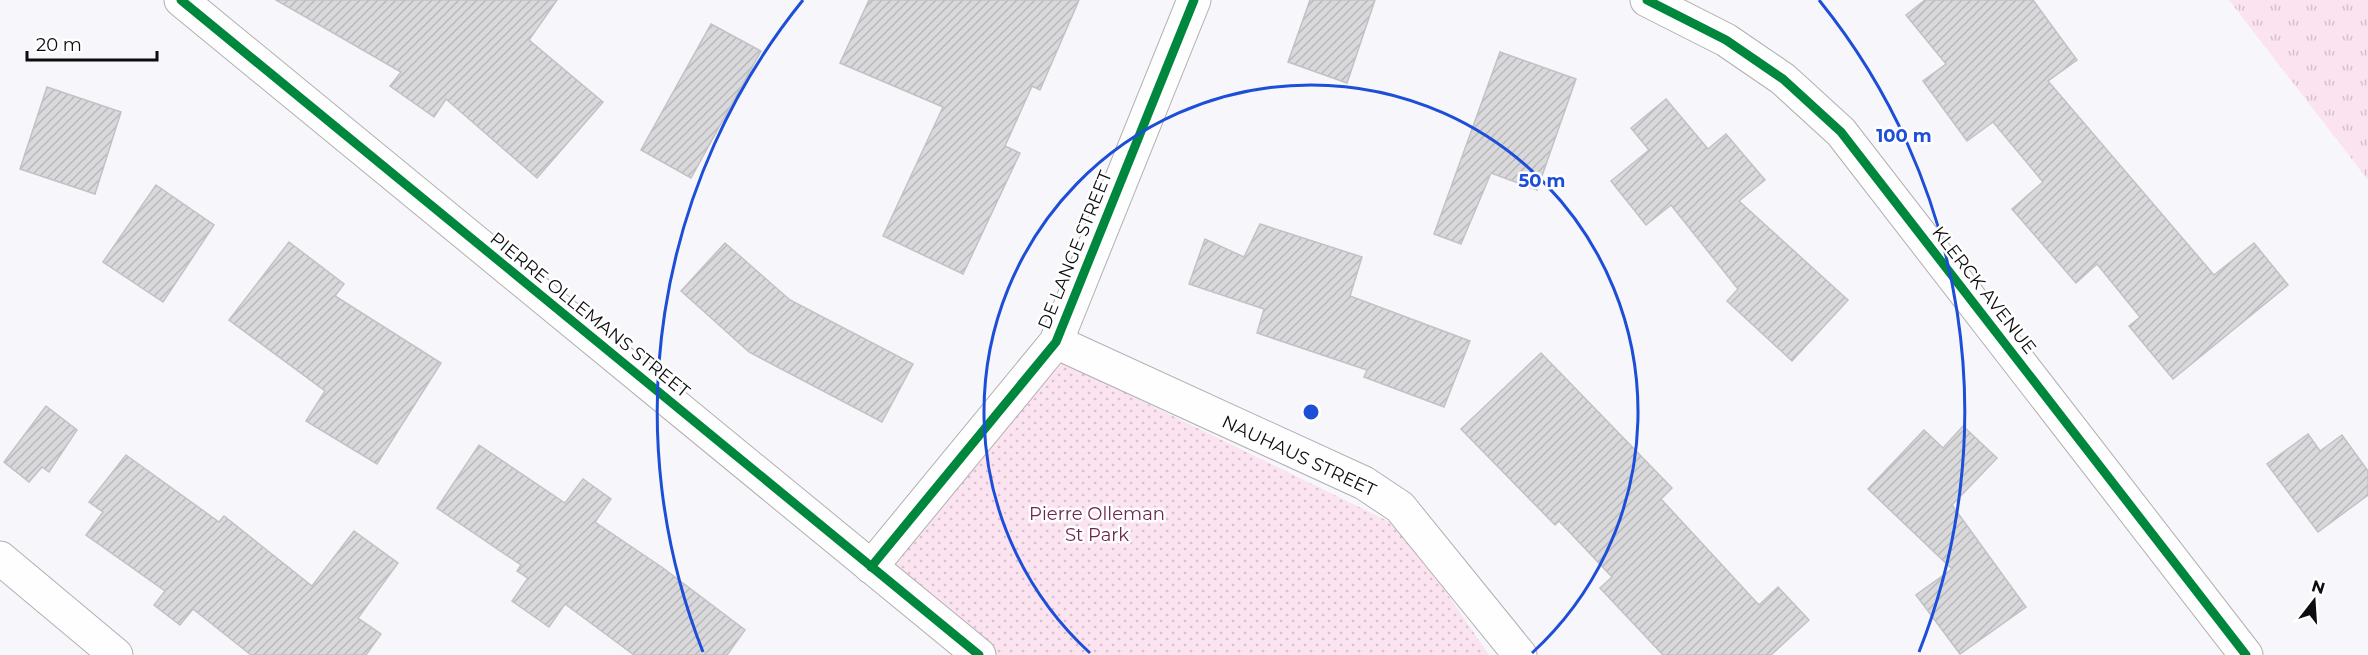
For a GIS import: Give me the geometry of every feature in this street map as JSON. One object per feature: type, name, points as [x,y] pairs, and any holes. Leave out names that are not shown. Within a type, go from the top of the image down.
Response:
[{"type":"street","name":"PIERRE OLLEMANS STREET","points":[[181,0],[979,655]]},
{"type":"street","name":"DE LANGE STREET","points":[[871,567],[1056,342],[1194,0]]},
{"type":"street","name":"KLERCK AVENUE","points":[[1647,0],[1726,40],[1783,79],[1841,132],[2246,655]]},
{"type":"street","name":"NAUHAUS STREET","points":[[1056,342],[1364,483],[1401,507],[1520,655]]},
{"type":"street","points":[[0,558],[116,655]]},
{"type":"green space","points":[[2229,0],[2368,0],[2368,180]]},
{"type":"green space","name":"Pierre Olleman St Park","points":[[1062,362],[1402,528],[1489,655],[993,655],[883,572]]},
{"type":"building","points":[[276,0],[557,0],[529,40],[603,102],[537,178],[446,99],[434,117],[390,86],[401,72]]},
{"type":"building","points":[[869,0],[1079,0],[1040,90],[1032,86],[1005,146],[1020,153],[963,274],[883,236],[943,107],[840,63]]},
{"type":"building","points":[[1310,0],[1375,0],[1347,83],[1288,62]]},
{"type":"building","points":[[1925,0],[2033,0],[2077,60],[2048,81],[2214,275],[2254,243],[2288,285],[2173,379],[2129,326],[2140,317],[2097,264],[2076,283],[2012,209],[2043,182],[1993,122],[1967,141],[1923,81],[1946,64],[1906,15]]},
{"type":"building","points":[[711,24],[761,51],[691,178],[641,150]]},
{"type":"building","points":[[1500,52],[1576,79],[1537,190],[1491,173],[1461,244],[1434,234]]},
{"type":"building","points":[[47,87],[121,112],[95,194],[20,169]]},
{"type":"building","points":[[1666,99],[1708,149],[1726,134],[1765,180],[1739,201],[1848,300],[1792,361],[1727,301],[1738,289],[1671,205],[1646,225],[1611,181],[1649,150],[1631,128]]},
{"type":"building","points":[[156,185],[214,225],[163,302],[103,262]]},
{"type":"building","points":[[1260,224],[1362,257],[1350,296],[1470,341],[1444,407],[1364,377],[1367,370],[1257,333],[1264,309],[1189,284],[1205,239],[1244,257]]},
{"type":"building","points":[[289,242],[344,284],[335,296],[441,363],[377,464],[306,421],[325,391],[229,320]]},
{"type":"building","points":[[725,243],[790,300],[913,364],[882,422],[749,352],[681,291]]},
{"type":"building","points":[[1541,353],[1672,488],[1661,499],[1759,605],[1778,587],[1809,620],[1771,655],[1663,655],[1600,588],[1612,577],[1559,521],[1555,525],[1461,429]]},
{"type":"building","points":[[46,406],[77,430],[49,472],[42,467],[29,482],[4,462]]},
{"type":"building","points":[[1963,426],[1997,458],[1952,505],[2026,607],[1960,654],[1916,595],[1952,569],[1868,489],[1924,430],[1943,448]]},
{"type":"building","points":[[2308,434],[2320,451],[2342,435],[2368,471],[2368,495],[2318,532],[2267,464]]},
{"type":"building","points":[[479,445],[565,503],[583,479],[611,499],[595,522],[663,568],[745,630],[727,655],[634,655],[565,604],[549,627],[512,601],[528,578],[517,571],[521,565],[437,508]]},
{"type":"building","points":[[126,455],[219,522],[224,516],[312,586],[354,531],[398,563],[358,618],[381,634],[366,655],[251,655],[193,609],[180,625],[154,605],[165,591],[86,535],[103,512],[89,502]]},
{"type":"cycle path","points":[[181,0],[979,655]]},
{"type":"cycle path","points":[[871,567],[1056,342],[1194,0]]},
{"type":"cycle path","points":[[1647,0],[1726,40],[1783,79],[1841,132],[2246,655]]}]
